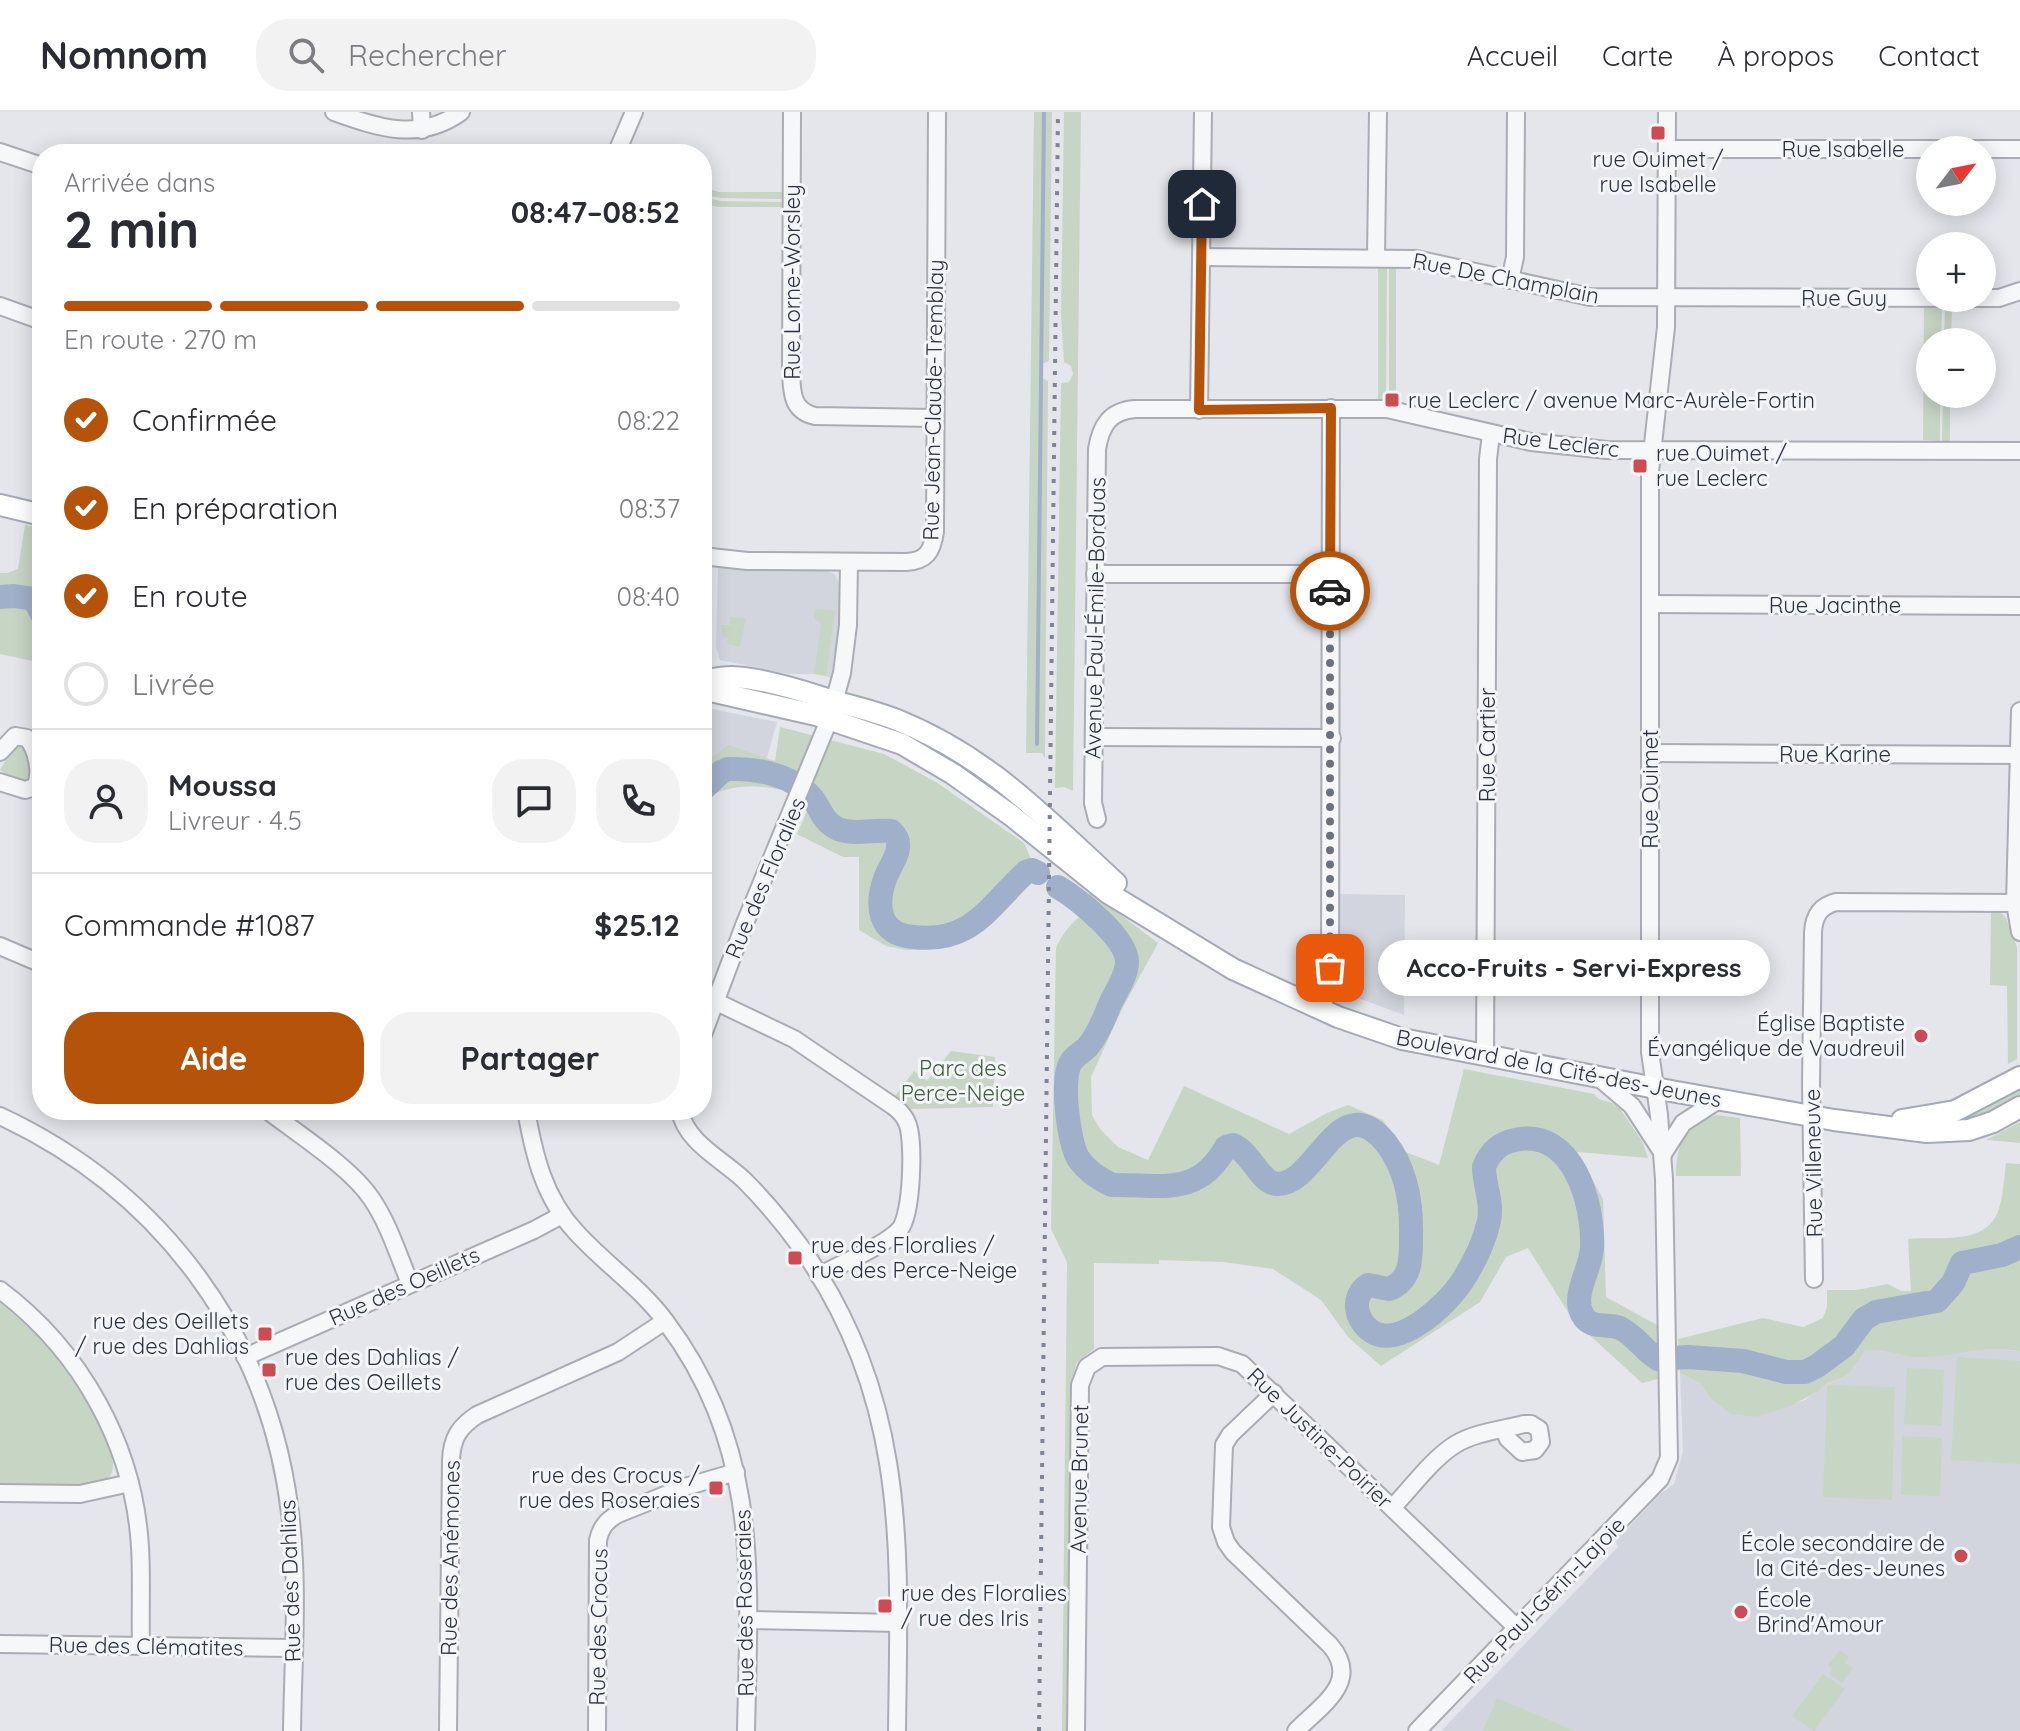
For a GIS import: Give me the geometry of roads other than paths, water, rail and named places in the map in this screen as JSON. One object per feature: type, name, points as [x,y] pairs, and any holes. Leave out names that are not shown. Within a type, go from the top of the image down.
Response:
[{"type":"main road","points":[[0,505],[32,513]]},
{"type":"main road","name":"Boulevard de la Cité-des-Jeunes","points":[[712,683],[832,710],[898,720],[937,739],[983,766],[1028,800],[1119,887],[1177,934],[1253,980],[1322,1010],[1402,1039],[1812,1116],[1927,1132],[1958,1132],[1985,1125],[2020,1107]]},
{"type":"main road","name":"Boulevard de la Cité-des-Jeunes","points":[[712,688],[728,686]]},
{"type":"main road","name":"Boulevard de la Cité-des-Jeunes","points":[[1867,1123],[1945,1114],[1976,1102],[2020,1077]]},
{"type":"street","points":[[334,112],[381,128],[405,131],[422,130],[461,112]]},
{"type":"street","points":[[421,112],[422,130]]},
{"type":"street","points":[[620,144],[634,112]]},
{"type":"street","name":"Rue Lorne-Worsley","points":[[792,112],[791,373],[795,402],[803,413],[815,416],[935,418]]},
{"type":"street","name":"Rue Jean-Claude-Tremblay","points":[[712,557],[747,561],[919,561],[930,551],[935,532],[937,112]]},
{"type":"street","points":[[1199,410],[1203,112]]},
{"type":"street","points":[[1376,257],[1378,112]]},
{"type":"street","points":[[1510,280],[1515,257],[1516,112]]},
{"type":"street","name":"Rue Ouimet","points":[[1667,112],[1666,327],[1650,471],[1650,1052],[1663,1154],[1667,1466]]},
{"type":"street","name":"Rue Isabelle","points":[[1667,149],[2020,149]]},
{"type":"street","points":[[0,152],[32,163]]},
{"type":"street","name":"Rue De Champlain","points":[[1202,257],[1425,260],[1582,297],[1666,297]]},
{"type":"street","name":"Rue Guy","points":[[1666,297],[1999,298],[2020,291]]},
{"type":"street","points":[[0,306],[32,317]]},
{"type":"street","points":[[1322,1010],[1330,979],[1331,408]]},
{"type":"street","name":"Rue Leclerc","points":[[1108,419],[1127,409],[1394,410],[1554,446],[1607,450],[2020,451]]},
{"type":"street","name":"Avenue Paul-Émile-Borduas","points":[[1097,819],[1093,808],[1097,449],[1100,433],[1108,419]]},
{"type":"street","name":"Rue Cartier","points":[[1485,1056],[1488,459],[1491,434]]},
{"type":"street","name":"Rue des Floralies","points":[[712,989],[809,772],[832,710],[842,673],[848,625],[849,562]]},
{"type":"street","points":[[1095,574],[1331,574]]},
{"type":"street","name":"Rue Jacinthe","points":[[1650,604],[2020,606]]},
{"type":"street","points":[[2020,711],[2020,932]]},
{"type":"street","points":[[0,752],[15,736],[27,738],[32,746]]},
{"type":"street","points":[[1094,737],[1332,738]]},
{"type":"street","name":"Rue Karine","points":[[1650,753],[2020,755]]},
{"type":"street","points":[[0,782],[27,790],[32,788]]},
{"type":"street","name":"Rue Villeneuve","points":[[1814,1279],[1813,923],[1819,912],[1836,902],[2018,904]]},
{"type":"street","points":[[0,946],[32,960]]},
{"type":"street","points":[[712,1000],[794,1039],[893,1106],[902,1113],[907,1124],[910,1137],[908,1200],[904,1222],[888,1238],[819,1276]]},
{"type":"street","points":[[1598,1077],[1632,1106],[1663,1154],[1683,1123],[1720,1099]]},
{"type":"street","name":"Rue des Dahlias","points":[[0,1116],[73,1156],[148,1217],[207,1288],[245,1357],[268,1414],[285,1480],[293,1550],[292,1731]]},
{"type":"street","points":[[280,1120],[367,1193],[383,1218],[410,1283]]},
{"type":"street","name":"Rue des Roseraies","points":[[528,1120],[539,1171],[562,1215],[665,1321],[710,1395],[736,1472],[747,1534],[746,1731]]},
{"type":"street","points":[[684,1120],[689,1133],[744,1180],[771,1209],[819,1276],[857,1349],[886,1445],[898,1535],[897,1731]]},
{"type":"street","name":"Rue des Oeillets","points":[[245,1357],[562,1215]]},
{"type":"street","points":[[0,1290],[49,1334],[82,1375],[111,1427],[130,1483],[140,1547],[141,1645]]},
{"type":"street","name":"Rue des Anémones","points":[[448,1731],[451,1460],[455,1436],[462,1426],[477,1415],[618,1352],[665,1321]]},
{"type":"street","name":"Rue Justine-Poirier","points":[[1084,1371],[1093,1361],[1109,1356],[1223,1356],[1242,1364],[1517,1628]]},
{"type":"street","name":"Avenue Brunet","points":[[1076,1731],[1080,1390],[1084,1371]]},
{"type":"street","points":[[1274,1393],[1230,1435],[1224,1445],[1221,1527],[1233,1552],[1340,1658],[1343,1669],[1339,1685],[1296,1731]]},
{"type":"street","points":[[1393,1507],[1453,1446],[1504,1429]]},
{"type":"street","name":"Rue Paul-Gérin-Lajoie","points":[[1417,1731],[1660,1479],[1667,1466]]},
{"type":"street","name":"Rue des Crocus","points":[[597,1731],[598,1540],[601,1530],[608,1520],[618,1514],[685,1487],[736,1472]]},
{"type":"street","points":[[0,1493],[80,1494],[130,1483]]},
{"type":"street","points":[[748,1620],[899,1623]]},
{"type":"street","name":"Rue des Clématites","points":[[0,1644],[293,1648]]},
{"type":"waterway","points":[[1037,744],[1044,112]]},
{"type":"waterway","points":[[0,597],[32,599]]},
{"type":"waterway","points":[[712,781],[728,769],[774,775],[805,791],[825,819],[836,828],[849,832],[891,831],[897,838],[898,848],[886,876],[880,907],[886,924],[901,935],[933,938],[950,935],[978,920],[1026,872],[1032,870],[1038,873]]},
{"type":"waterway","points":[[1058,887],[1089,910],[1110,931],[1125,952],[1127,962],[1124,977],[1099,1030],[1068,1070],[1067,1110],[1078,1158],[1093,1174],[1112,1185],[1176,1185],[1203,1174],[1226,1147],[1233,1145],[1246,1154],[1266,1179],[1278,1184],[1292,1180],[1305,1169],[1341,1130],[1355,1125],[1369,1128],[1386,1143],[1399,1164],[1407,1188],[1411,1253],[1409,1268],[1397,1285],[1389,1289],[1368,1285],[1359,1295],[1359,1315],[1371,1331],[1395,1335],[1408,1330],[1433,1313],[1461,1283],[1478,1254],[1489,1221],[1484,1167],[1496,1149],[1515,1140],[1535,1139],[1552,1145],[1565,1157],[1584,1191],[1592,1230],[1592,1248],[1579,1298],[1582,1314],[1590,1323],[1620,1328],[1658,1359],[1688,1357],[1743,1361],[1786,1372],[1805,1372],[1844,1346],[1864,1319],[1876,1312],[1937,1301],[1953,1283],[1962,1263],[2002,1255],[2020,1247]]},
{"type":"railway","points":[[1039,1731],[1058,112]]},
{"type":"place","name":"rue Ouimet / rue Isabelle","points":[[1658,133]]},
{"type":"place","name":"rue Leclerc / avenue Marc-Aurèle-Fortin","points":[[1392,400]]},
{"type":"place","name":"rue Ouimet / rue Leclerc","points":[[1640,466]]},
{"type":"place","name":"Acco-Fruits - Servi-Express","points":[[1330,968]]},
{"type":"place","name":"Église Baptiste Évangélique de Vaudreuil","points":[[1921,1036]]},
{"type":"place","name":"rue des Floralies / rue des Perce-Neige","points":[[795,1258]]},
{"type":"place","name":"rue des Oeillets / rue des Dahlias","points":[[265,1334]]},
{"type":"place","name":"rue des Dahlias / rue des Oeillets","points":[[269,1370]]},
{"type":"place","name":"rue des Crocus / rue des Roseraies","points":[[716,1488]]},
{"type":"place","name":"École secondaire de la Cité-des-Jeunes","points":[[1961,1556]]},
{"type":"place","name":"rue des Floralies / rue des Iris","points":[[885,1606]]},
{"type":"place","name":"École Brind'Amour","points":[[1741,1612]]},
{"type":"park label","name":"Parc des Perce-Neige","points":[[963,1080]]}]
